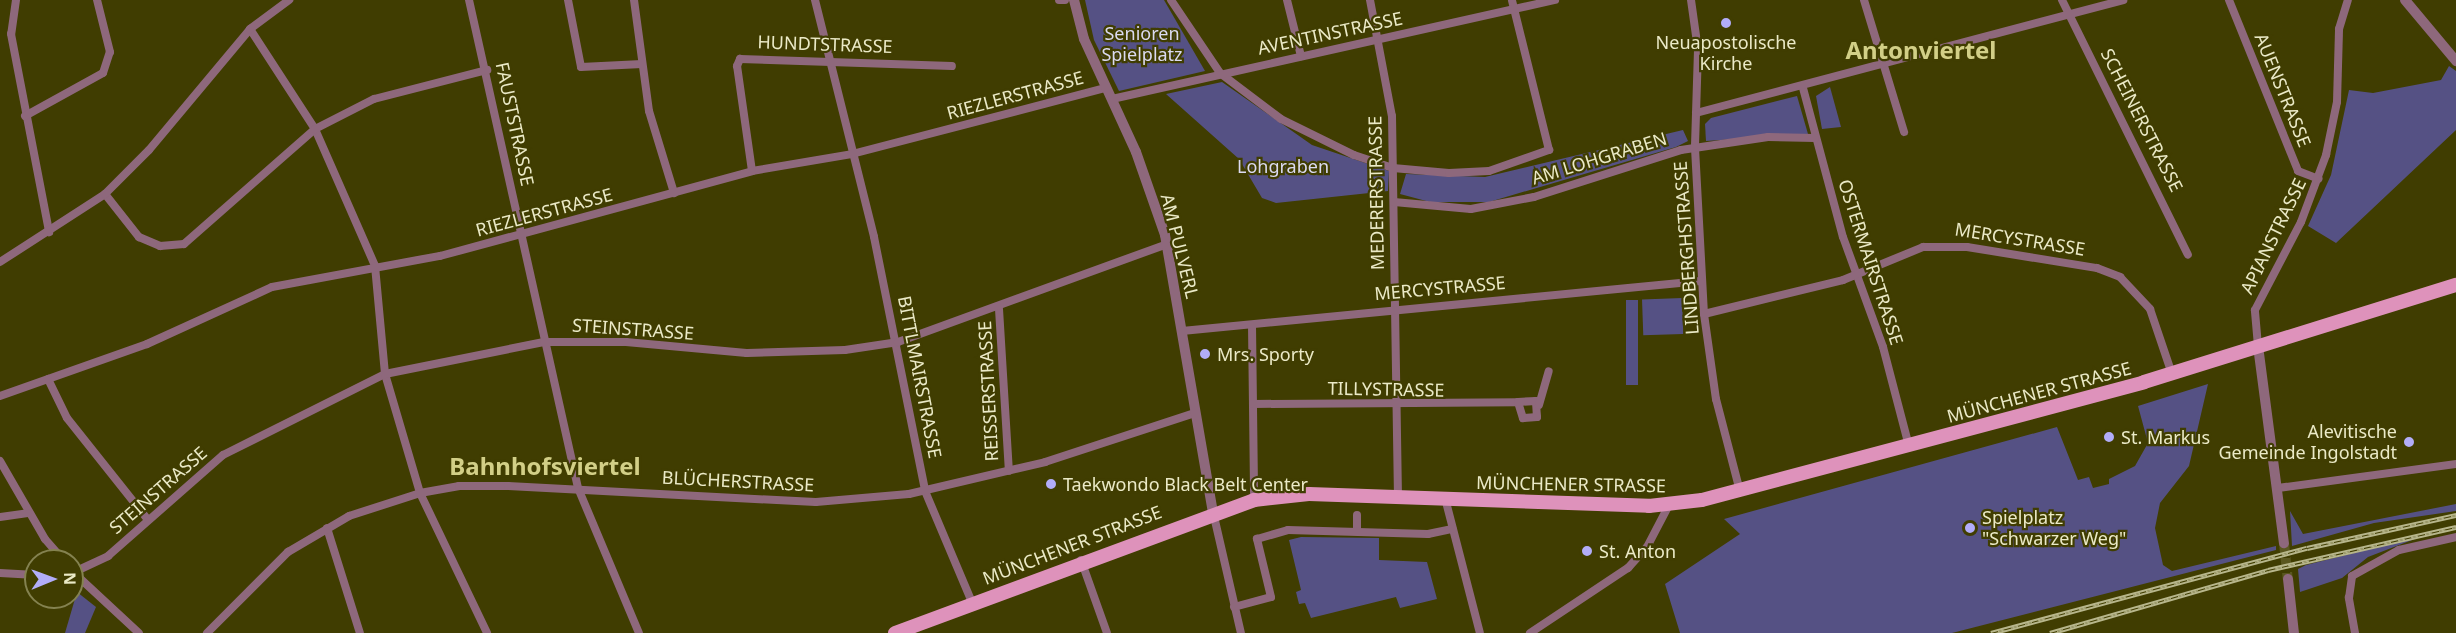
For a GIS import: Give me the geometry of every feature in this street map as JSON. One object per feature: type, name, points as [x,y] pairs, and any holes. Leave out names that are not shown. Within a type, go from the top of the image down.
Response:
[{"type":"main road","name":"MÜNCHENER STRASSE","points":[[898,632],[1081,560],[1212,512],[1254,500],[1309,494],[1669,505],[1740,491],[2172,374],[2456,285]]},
{"type":"street","points":[[16,0],[11,34],[49,232]]},
{"type":"street","points":[[25,116],[104,74],[110,52],[97,0]]},
{"type":"street","points":[[0,262],[105,194],[149,150],[250,29],[289,0]]},
{"type":"street","name":"FAUSTSTRASSE","points":[[469,0],[487,70],[544,342],[578,488],[639,633]]},
{"type":"street","points":[[568,0],[581,67],[642,64]]},
{"type":"street","points":[[634,0],[649,111],[674,194]]},
{"type":"street","name":"BITTLMAIRSTRASSE","points":[[815,0],[898,342],[925,491],[972,602]]},
{"type":"street","points":[[1059,0],[1065,0]]},
{"type":"street","name":"AM PULVERL","points":[[1074,0],[1167,244],[1212,512]]},
{"type":"street","points":[[1171,0],[1220,73]]},
{"type":"street","points":[[1287,0],[1301,56]]},
{"type":"street","name":"MEDERERSTRASSE","points":[[1370,0],[1392,116],[1398,496]]},
{"type":"street","points":[[1512,0],[1515,10]]},
{"type":"street","name":"AVENTINSTRASSE","points":[[1112,99],[1220,73],[1555,0]]},
{"type":"street","name":"LINDBERGHSTRASSE","points":[[1691,0],[1698,50],[1695,148],[1704,314],[1716,399],[1740,491]]},
{"type":"street","points":[[1864,0],[1881,66],[1904,132]]},
{"type":"street","name":"SCHEINERSTRASSE","points":[[2062,0],[2188,255]]},
{"type":"street","points":[[1696,112],[1803,88],[2123,0]]},
{"type":"street","name":"AUENSTRASSE","points":[[2229,0],[2298,171],[2319,179]]},
{"type":"street","name":"APIANSTRASSE","points":[[2258,346],[2255,310],[2319,179],[2335,118],[2339,29],[2348,0]]},
{"type":"street","points":[[2405,0],[2456,61]]},
{"type":"street","name":"AM LOHGRABEN","points":[[1220,73],[1315,140],[1393,168],[1469,173],[1544,156],[1549,150],[1515,10]]},
{"type":"street","points":[[250,29],[315,129],[375,266],[385,374],[420,493],[487,633]]},
{"type":"street","name":"HUNDTSTRASSE","points":[[752,171],[736,66],[740,59],[828,58],[952,66]]},
{"type":"street","points":[[105,194],[139,237],[160,246],[184,244],[315,129],[374,99],[487,70]]},
{"type":"street","name":"RIEZLERSTRASSE","points":[[0,396],[147,344],[272,287],[521,236],[752,171],[852,154],[1106,88]]},
{"type":"street","name":"OSTERMAIRSTRASSE","points":[[1803,88],[1815,138],[1909,446]]},
{"type":"street","name":"AM LOHGRABEN","points":[[1394,201],[1471,209],[1503,204],[1695,148],[1768,138],[1815,138]]},
{"type":"street","name":"STEINSTRASSE","points":[[84,567],[108,556],[198,473],[245,442],[385,374],[544,342],[626,342],[747,353],[845,350],[898,342],[999,309],[1094,267],[1167,244]]},
{"type":"street","name":"MERCYSTRASSE","points":[[1704,314],[1857,273],[1944,244],[2110,272],[2136,290],[2150,309],[2172,374]]},
{"type":"street","name":"MERCYSTRASSE","points":[[1182,332],[1394,308],[1701,281]]},
{"type":"street","name":"REISSERSTRASSE","points":[[999,309],[1009,471]]},
{"type":"street","points":[[1252,325],[1254,500]]},
{"type":"street","points":[[2258,346],[2284,543]]},
{"type":"street","points":[[1518,402],[1523,418],[1537,417],[1549,371]]},
{"type":"street","points":[[48,379],[68,418],[148,520]]},
{"type":"street","name":"TILLYSTRASSE","points":[[1252,404],[1395,405],[1518,402],[1539,405]]},
{"type":"street","name":"BLÜCHERSTRASSE","points":[[207,633],[288,552],[327,528],[420,493],[459,486],[578,488],[816,502],[925,491],[1009,471],[1196,413]]},
{"type":"street","points":[[0,461],[28,513],[55,549]]},
{"type":"street","points":[[2278,488],[2456,464]]},
{"type":"street","points":[[1445,498],[1480,633]]},
{"type":"street","points":[[1530,633],[1639,557],[1669,505]]},
{"type":"street","points":[[1212,512],[1241,633]]},
{"type":"street","points":[[0,517],[28,513]]},
{"type":"street","points":[[1357,515],[1357,531]]},
{"type":"street","points":[[327,528],[360,633]]},
{"type":"street","points":[[1234,607],[1271,597],[1257,539],[1288,530],[1428,534],[1452,529]]},
{"type":"street","points":[[2355,633],[2349,598],[2352,576],[2399,550],[2456,537]]},
{"type":"street","points":[[1081,560],[1107,633]]},
{"type":"street","points":[[0,573],[24,574]]},
{"type":"street","points":[[2288,579],[2294,633]]},
{"type":"street","points":[[84,583],[140,633]]},
{"type":"green space","name":"Senioren Spielplatz","points":[[1085,0],[1164,0],[1205,71],[1119,91],[1094,40]]},
{"type":"green space","points":[[2449,66],[2456,71],[2456,130],[2336,243],[2308,226],[2331,175],[2349,90],[2373,93],[2441,80]]},
{"type":"green space","name":"Lohgraben","points":[[1222,82],[1312,145],[1389,171],[1388,191],[1276,203],[1262,198],[1239,159],[1166,94]]},
{"type":"green space","points":[[1830,87],[1841,127],[1822,129],[1816,96]]},
{"type":"green space","points":[[1797,96],[1808,134],[1706,141],[1705,124],[1711,118]]},
{"type":"green space","points":[[1683,130],[1688,141],[1676,147],[1489,202],[1430,202],[1400,194],[1406,174],[1485,177]]},
{"type":"green space","points":[[1682,298],[1683,334],[1643,335],[1642,299]]},
{"type":"green space","points":[[1626,300],[1638,300],[1638,385],[1626,385]]},
{"type":"green space","points":[[2208,384],[2189,466],[2160,503],[2155,528],[2163,565],[2172,571],[2276,546],[2276,550],[1952,633],[1680,633],[1665,584],[1740,534],[1724,519],[2057,427],[2078,480],[2089,477],[2093,488],[2109,484],[2109,479],[2135,466],[2148,443],[2138,406]]},
{"type":"green space","points":[[2456,504],[2456,511],[2374,523],[2292,546],[2290,511],[2303,534]]},
{"type":"green space","points":[[2425,535],[2368,557],[2342,578],[2300,592],[2298,569],[2306,565]]},
{"type":"green space","points":[[1301,537],[1379,538],[1379,560],[1427,562],[1437,599],[1400,608],[1396,597],[1311,618],[1305,603],[1299,604],[1296,592],[1301,590],[1289,540]]},
{"type":"green space","points":[[84,598],[96,607],[85,633],[65,633],[72,609],[84,609]]},
{"type":"tunnel","points":[[2284,543],[2288,579]]},
{"type":"railway","points":[[1991,633],[2307,548],[2456,515]]},
{"type":"railway","points":[[2050,633],[2268,570],[2456,527]]},
{"type":"place","name":"Neuapostolische Kirche","points":[[1726,23]]},
{"type":"place","name":"Mrs. Sporty","points":[[1205,354]]},
{"type":"place","name":"St. Markus","points":[[2109,437]]},
{"type":"place","name":"Alevitische Gemeinde Ingolstadt","points":[[2409,442]]},
{"type":"place","name":"Taekwondo Black Belt Center","points":[[1051,484]]},
{"type":"place","name":"Spielplatz \"Schwarzer Weg\"","points":[[1970,528]]},
{"type":"place","name":"St. Anton","points":[[1587,551]]},
{"type":"district","name":"Antonviertel","points":[[1921,50]]},
{"type":"district","name":"Bahnhofsviertel","points":[[545,466]]}]
